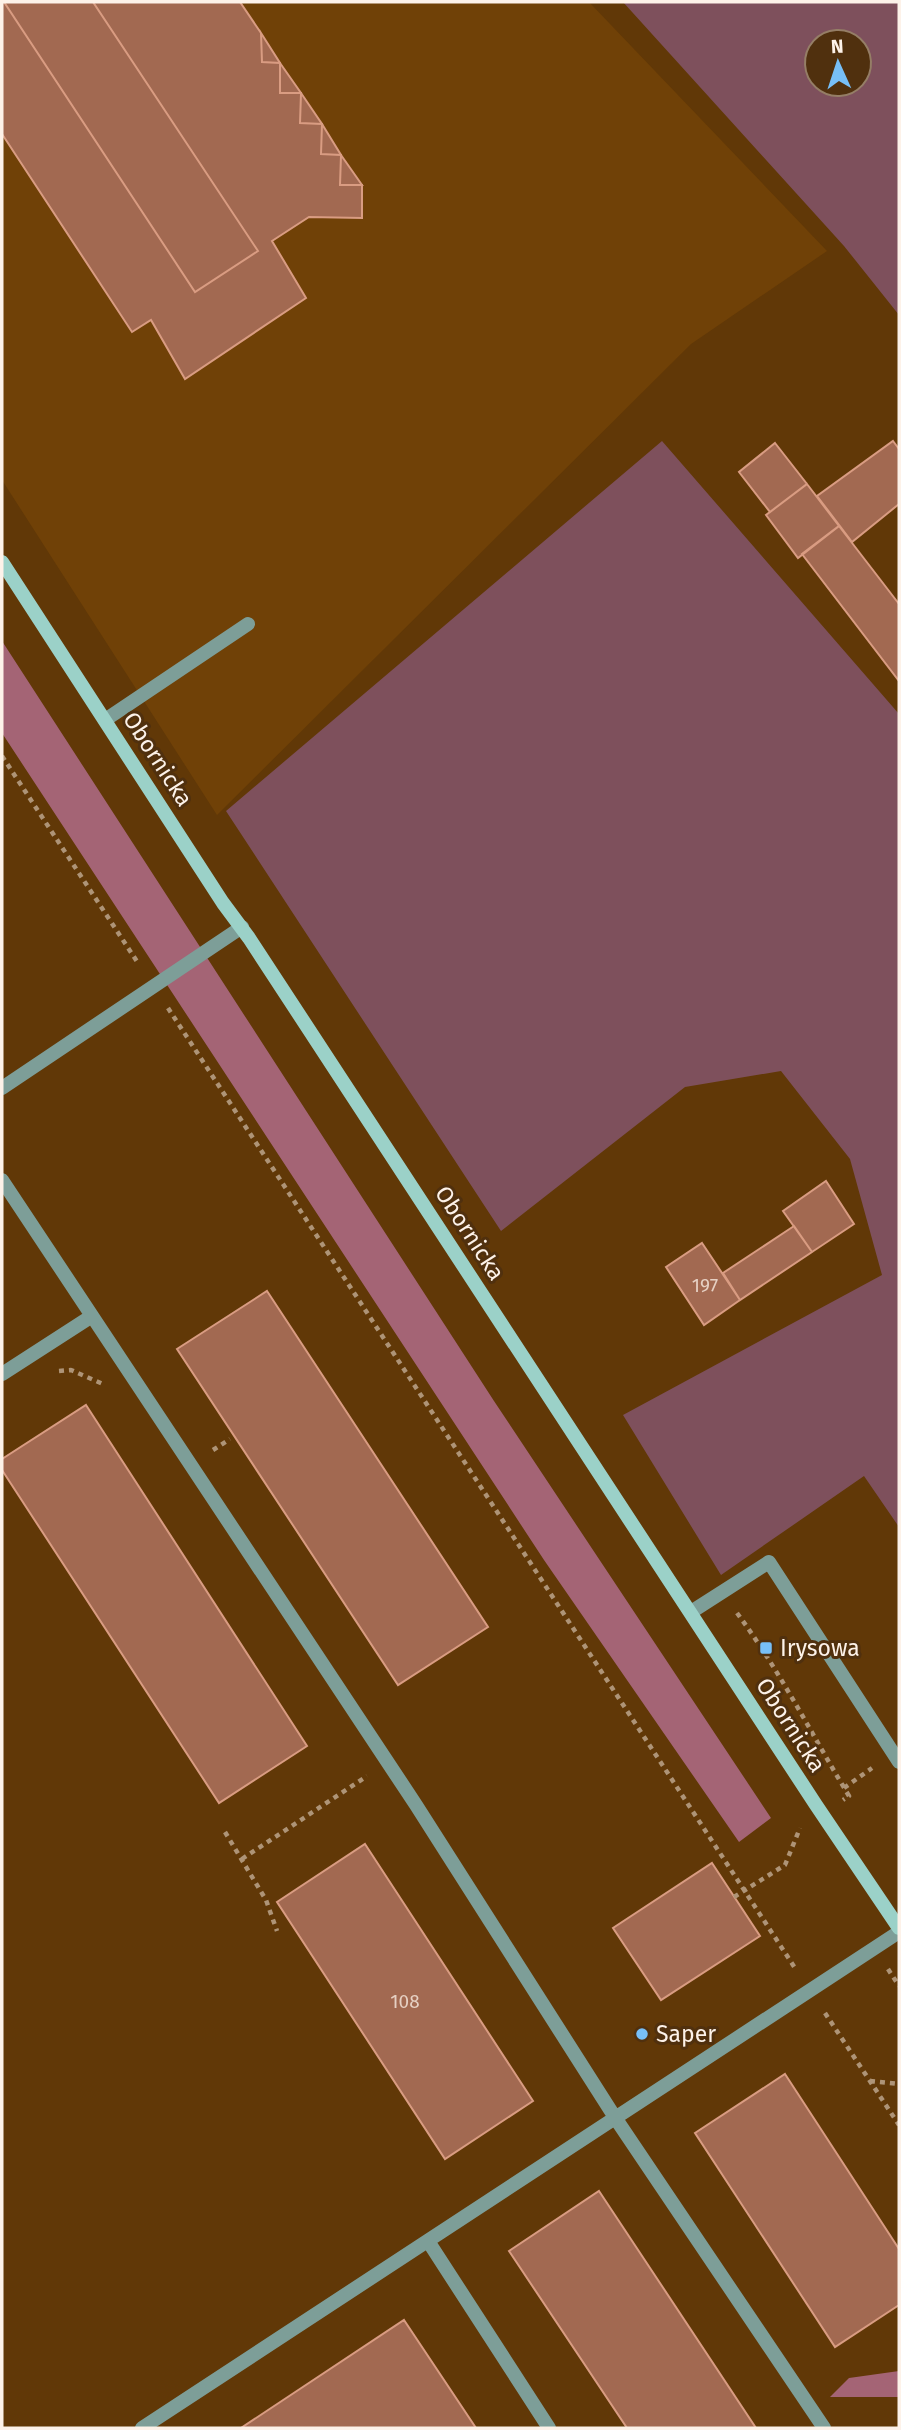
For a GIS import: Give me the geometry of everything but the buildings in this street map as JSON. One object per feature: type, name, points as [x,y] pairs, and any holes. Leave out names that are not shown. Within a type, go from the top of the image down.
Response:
[{"type":"main road","name":"Obornicka","points":[[2,562],[223,903],[242,927],[899,1930]]},
{"type":"lane","points":[[105,720],[248,624]]},
{"type":"lane","points":[[2,1088],[242,927]]},
{"type":"lane","points":[[2,1180],[388,1762],[616,2119],[824,2428]]},
{"type":"lane","points":[[2,1374],[92,1316]]},
{"type":"lane","points":[[691,1612],[769,1562],[899,1762]]},
{"type":"lane","points":[[142,2428],[616,2119],[899,1930]]},
{"type":"lane","points":[[428,2241],[549,2428]]},
{"type":"path","points":[[2,756],[899,2125]]},
{"type":"path","points":[[53,1371],[71,1370],[105,1385]]},
{"type":"path","points":[[722,1593],[765,1652],[849,1796]]},
{"type":"path","points":[[242,1859],[388,1762]]},
{"type":"path","points":[[358,1766],[372,1788]]},
{"type":"path","points":[[734,1897],[785,1865],[798,1830]]},
{"type":"path","points":[[225,1832],[266,1900],[277,1931]]},
{"type":"path","points":[[870,2081],[899,2084]]},
{"type":"shaded area","points":[[2,2],[589,2],[827,251],[691,344],[217,815],[2,480]]},
{"type":"shaded area","points":[[623,2],[899,2],[899,315],[844,246]]},
{"type":"shaded area","points":[[662,441],[899,714],[899,1527],[864,1476],[721,1575],[623,1415],[882,1275],[850,1159],[781,1071],[685,1087],[501,1231],[226,811]]},
{"type":"shaded area","points":[[2,641],[494,1401],[771,1818],[739,1842],[544,1560],[2,733]]},
{"type":"shaded area","points":[[899,2371],[899,2397],[830,2397],[849,2378]]},
{"type":"place","name":"Irysowa","points":[[766,1648]]},
{"type":"place","name":"Saper","points":[[642,2034]]}]
